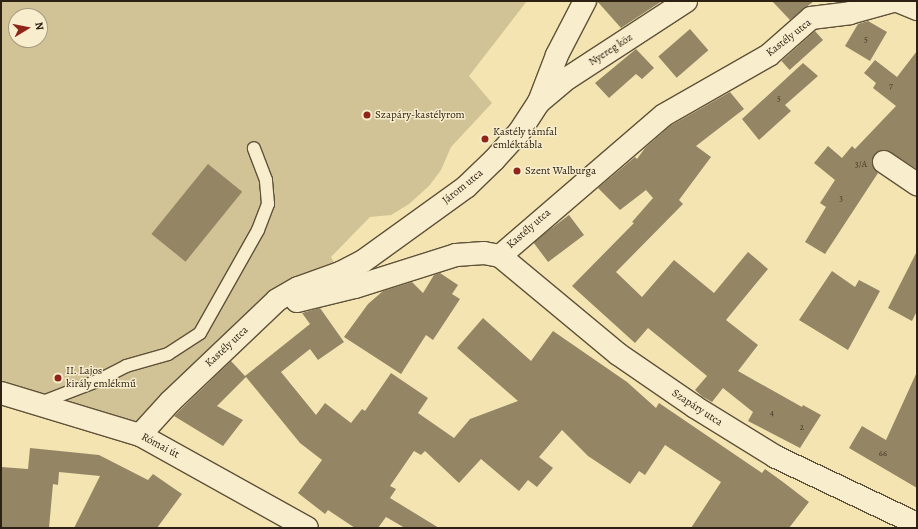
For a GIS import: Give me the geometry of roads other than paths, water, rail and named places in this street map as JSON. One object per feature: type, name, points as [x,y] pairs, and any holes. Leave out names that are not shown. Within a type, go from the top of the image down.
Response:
[{"type":"street","name":"Járom utca","points":[[272,305],[298,288],[340,273],[362,262],[466,187],[520,131],[539,102],[557,55],[585,1]]},
{"type":"street","name":"Nyereg köz","points":[[539,102],[568,78],[686,1]]},
{"type":"street","name":"Kastély utca","points":[[140,435],[170,402],[272,305],[355,287],[456,255],[484,253],[500,256],[664,115],[769,54],[811,18],[850,13],[893,1]]},
{"type":"street","points":[[898,1],[917,9]]},
{"type":"street","points":[[884,162],[917,184]]},
{"type":"street","name":"Szapáry utca","points":[[500,256],[618,354],[695,408],[776,458],[917,524]]},
{"type":"street","name":"Római út","points":[[1,393],[40,403],[140,435],[293,525]]},
{"type":"lane","points":[[40,403],[97,381],[126,366],[168,354],[200,333],[258,230],[268,204],[266,180],[254,148]]},
{"type":"place","name":"Szapáry-kastélyrom","points":[[367,115]]},
{"type":"place","name":"Kastély támfal emléktábla","points":[[485,139]]},
{"type":"place","name":"Szent Walburga","points":[[517,171]]},
{"type":"place","name":"II. Lajos király emlékmű","points":[[58,378]]}]
